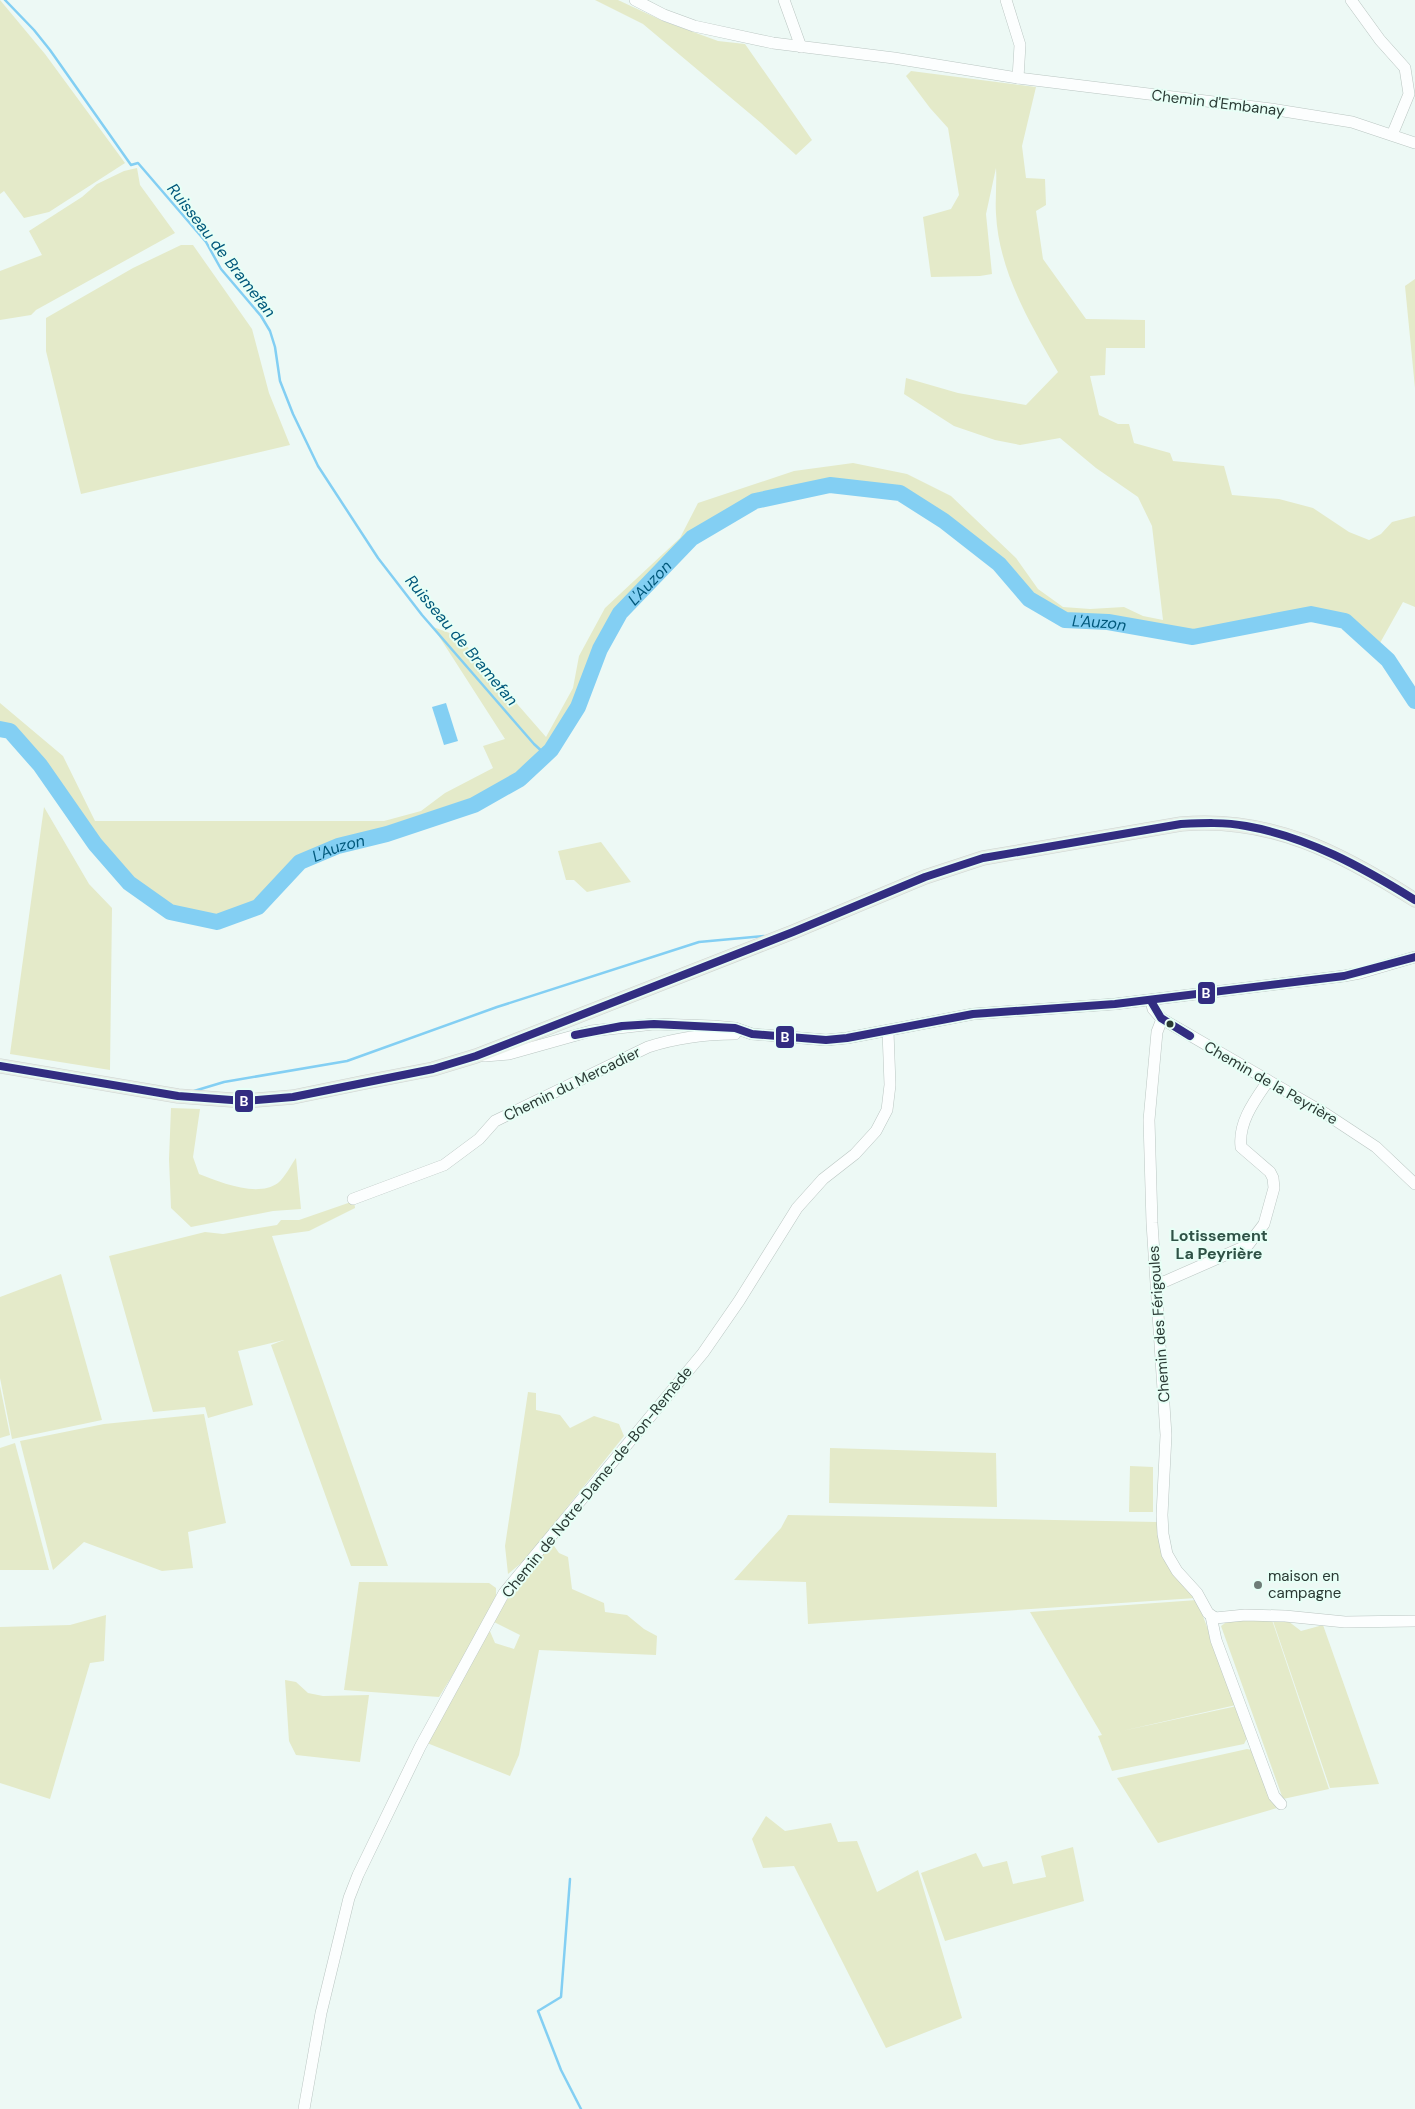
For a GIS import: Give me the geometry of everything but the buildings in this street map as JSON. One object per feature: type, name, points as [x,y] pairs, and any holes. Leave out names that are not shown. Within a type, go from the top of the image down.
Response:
[{"type":"main road","points":[[0,1066],[178,1096],[245,1101],[293,1097],[433,1069],[476,1056],[951,868],[982,858],[1205,822],[1254,827],[1307,841],[1338,855],[1415,900]]},
{"type":"street","name":"Chemin d'Embanay","points":[[635,0],[664,15],[694,26],[773,43],[894,58],[1018,78],[1271,109],[1352,122],[1415,143]]},
{"type":"street","points":[[784,0],[801,47]]},
{"type":"street","points":[[1006,0],[1020,45],[1018,78]]},
{"type":"street","points":[[1351,0],[1380,40],[1405,68],[1409,94],[1392,135]]},
{"type":"street","points":[[476,1056],[509,1054],[591,1031],[654,1024],[727,1028],[752,1034],[826,1040],[888,1031],[973,1014],[1151,1000],[1360,973],[1415,957]]},
{"type":"street","name":"Chemin de la Peyrière","points":[[1151,1000],[1153,1009],[1162,1019],[1326,1114],[1376,1148],[1415,1184]]},
{"type":"street","name":"Chemin des Férigoules","points":[[1162,1019],[1157,1032],[1149,1120],[1152,1224],[1166,1435],[1162,1515],[1165,1547],[1171,1562],[1197,1593],[1211,1616],[1216,1640],[1274,1796],[1281,1804]]},
{"type":"street","name":"Chemin de Notre-Dame-de-Bon-Remède","points":[[304,2109],[321,2013],[349,1898],[379,1831],[426,1737],[504,1593],[703,1353],[739,1302],[797,1208],[823,1179],[855,1154],[876,1131],[887,1110],[890,1085],[888,1031]]},
{"type":"street","name":"Chemin du Mercadier","points":[[353,1199],[444,1165],[479,1139],[495,1121],[648,1047],[667,1041],[687,1038],[752,1034]]},
{"type":"street","points":[[1157,1283],[1166,1281],[1248,1245],[1264,1224],[1274,1188],[1273,1178],[1270,1172],[1241,1147],[1240,1138],[1243,1124],[1255,1100],[1268,1081]]},
{"type":"street","points":[[1211,1616],[1220,1618],[1245,1615],[1285,1616],[1345,1622],[1415,1621]]},
{"type":"green space","points":[[0,0],[45,54],[125,163],[49,212],[24,218],[4,191],[0,194]]},
{"type":"green space","points":[[595,0],[618,0],[663,21],[718,41],[745,44],[812,140],[796,155],[761,123],[643,24]]},
{"type":"green space","points":[[911,71],[1036,87],[1022,146],[1026,178],[1045,179],[1046,205],[1036,211],[1043,259],[1086,319],[1145,320],[1145,348],[1106,348],[1105,375],[1090,376],[1099,415],[1118,424],[1129,424],[1134,443],[1170,453],[1173,461],[1224,466],[1232,495],[1279,499],[1313,508],[1349,532],[1369,540],[1381,534],[1392,522],[1415,516],[1415,607],[1403,602],[1380,643],[1346,616],[1312,610],[1191,633],[1109,619],[1065,615],[1032,596],[999,560],[944,518],[900,490],[829,481],[753,498],[689,536],[617,611],[599,647],[575,705],[549,748],[516,776],[472,802],[385,831],[338,842],[299,858],[256,902],[216,917],[171,909],[130,882],[96,842],[41,763],[10,730],[0,727],[0,703],[63,756],[95,821],[384,821],[421,811],[445,793],[493,768],[483,746],[505,739],[433,627],[458,636],[546,737],[573,688],[579,656],[605,608],[680,538],[698,503],[794,471],[853,463],[907,474],[951,496],[1016,558],[1038,589],[1063,607],[1090,609],[1124,607],[1143,616],[1163,620],[1152,526],[1138,497],[1096,468],[1060,438],[1020,445],[995,440],[954,426],[904,394],[906,378],[958,393],[1026,405],[1058,372],[1027,316],[1003,256],[996,214],[996,168],[986,214],[992,274],[931,277],[923,217],[951,209],[959,195],[948,128],[906,76]]},
{"type":"green space","points":[[137,168],[140,185],[175,233],[36,310],[31,315],[0,320],[0,271],[42,255],[29,231],[82,197],[97,184],[124,171]]},
{"type":"green space","points":[[181,245],[193,245],[252,329],[269,393],[290,445],[81,494],[46,351],[46,318],[133,268]]},
{"type":"green space","points":[[1415,279],[1415,388],[1405,286]]},
{"type":"green space","points":[[44,807],[89,884],[112,908],[110,1070],[10,1054]]},
{"type":"green space","points":[[601,842],[631,882],[587,892],[574,880],[566,880],[558,851]]},
{"type":"green space","points":[[171,1108],[200,1109],[193,1157],[199,1174],[238,1187],[260,1189],[278,1183],[296,1158],[301,1209],[273,1211],[191,1227],[171,1208],[169,1159]]},
{"type":"green space","points":[[354,1201],[355,1208],[309,1231],[272,1236],[388,1566],[351,1566],[271,1345],[284,1340],[238,1351],[253,1405],[208,1418],[205,1407],[153,1412],[109,1256],[205,1232],[223,1234],[277,1225],[281,1220],[299,1220]]},
{"type":"green space","points":[[61,1274],[102,1420],[12,1439],[0,1378],[0,1297]]},
{"type":"green space","points":[[0,1386],[10,1435],[0,1438]]},
{"type":"green space","points":[[528,1392],[536,1393],[536,1410],[560,1415],[570,1428],[594,1416],[619,1424],[624,1436],[525,1560],[508,1574],[505,1546]]},
{"type":"green space","points":[[204,1414],[226,1523],[188,1532],[193,1568],[162,1571],[84,1542],[53,1570],[20,1441],[104,1424]]},
{"type":"green space","points":[[15,1443],[49,1570],[0,1570],[0,1448]]},
{"type":"green space","points":[[830,1448],[996,1453],[997,1507],[829,1503]]},
{"type":"green space","points":[[1130,1466],[1153,1467],[1153,1512],[1129,1512]]},
{"type":"green space","points":[[788,1515],[1157,1522],[1160,1545],[1196,1598],[808,1624],[806,1582],[734,1580],[781,1528]]},
{"type":"green space","points":[[550,1540],[559,1553],[568,1557],[572,1589],[604,1603],[605,1612],[627,1615],[644,1629],[657,1636],[656,1655],[539,1650],[519,1755],[510,1776],[427,1743],[489,1629],[495,1643],[514,1649],[520,1635],[492,1621]]},
{"type":"green space","points":[[359,1582],[489,1583],[496,1588],[496,1596],[470,1647],[439,1697],[344,1690]]},
{"type":"green space","points":[[1197,1600],[1236,1705],[1122,1731],[1237,1706],[1247,1738],[1244,1744],[1112,1771],[1098,1736],[1102,1735],[1030,1612]]},
{"type":"green space","points":[[106,1615],[104,1661],[90,1663],[50,1799],[0,1783],[0,1627],[70,1625]]},
{"type":"green space","points":[[1272,1620],[1329,1789],[1283,1799],[1221,1626],[1228,1621]]},
{"type":"green space","points":[[1273,1621],[1288,1621],[1301,1631],[1323,1625],[1379,1784],[1330,1788]]},
{"type":"green space","points":[[285,1680],[296,1682],[308,1693],[323,1696],[369,1695],[360,1762],[296,1755],[289,1741]]},
{"type":"green space","points":[[1247,1749],[1252,1750],[1271,1800],[1277,1808],[1158,1843],[1117,1778]]},
{"type":"green space","points":[[766,1816],[785,1831],[831,1823],[838,1842],[857,1841],[877,1892],[918,1870],[962,2018],[886,2048],[794,1866],[763,1868],[752,1839]]},
{"type":"green space","points":[[1073,1847],[1084,1901],[945,1941],[921,1873],[976,1853],[983,1867],[1007,1861],[1013,1884],[1046,1877],[1041,1856]]},
{"type":"water","points":[[446,703],[458,741],[444,745],[432,707]]},
{"type":"waterway","name":"Ruisseau de Bramefan","points":[[5,0],[50,50],[131,165],[138,163],[206,242],[221,269],[261,316],[270,331],[275,347],[280,381],[293,414],[318,466],[378,558],[422,615],[534,744],[546,755]]},
{"type":"waterway","name":"L'Auzon","points":[[0,729],[10,731],[40,765],[95,844],[129,883],[170,912],[217,922],[258,907],[300,862],[338,846],[387,834],[474,805],[520,779],[551,750],[578,707],[600,649],[620,613],[692,538],[755,501],[830,485],[900,493],[944,521],[999,564],[1029,599],[1065,620],[1108,622],[1193,637],[1311,614],[1345,621],[1388,660],[1415,701]]},
{"type":"waterway","points":[[194,1091],[224,1082],[347,1061],[497,1007],[699,942],[764,936]]},
{"type":"waterway","points":[[570,1879],[561,1997],[538,2011],[561,2070],[581,2109]]},
{"type":"transit line","name":"B","points":[[0,1066],[178,1096],[245,1101],[293,1097],[433,1069],[476,1056],[793,932],[925,877],[983,858],[1181,824],[1214,823],[1238,825],[1269,831],[1291,838],[1355,865],[1415,900]]},
{"type":"transit line","name":"B","points":[[575,1035],[622,1026],[654,1024],[735,1028],[752,1034],[826,1040],[847,1038],[973,1014],[1115,1004],[1344,976],[1415,957]]},
{"type":"transit line","name":"B","points":[[1151,1001],[1161,1018],[1190,1036]]},
{"type":"place","name":"maison en campagne","points":[[1258,1585]]},
{"type":"district","name":"Lotissement La Peyrière","points":[[1219,1244]]}]
